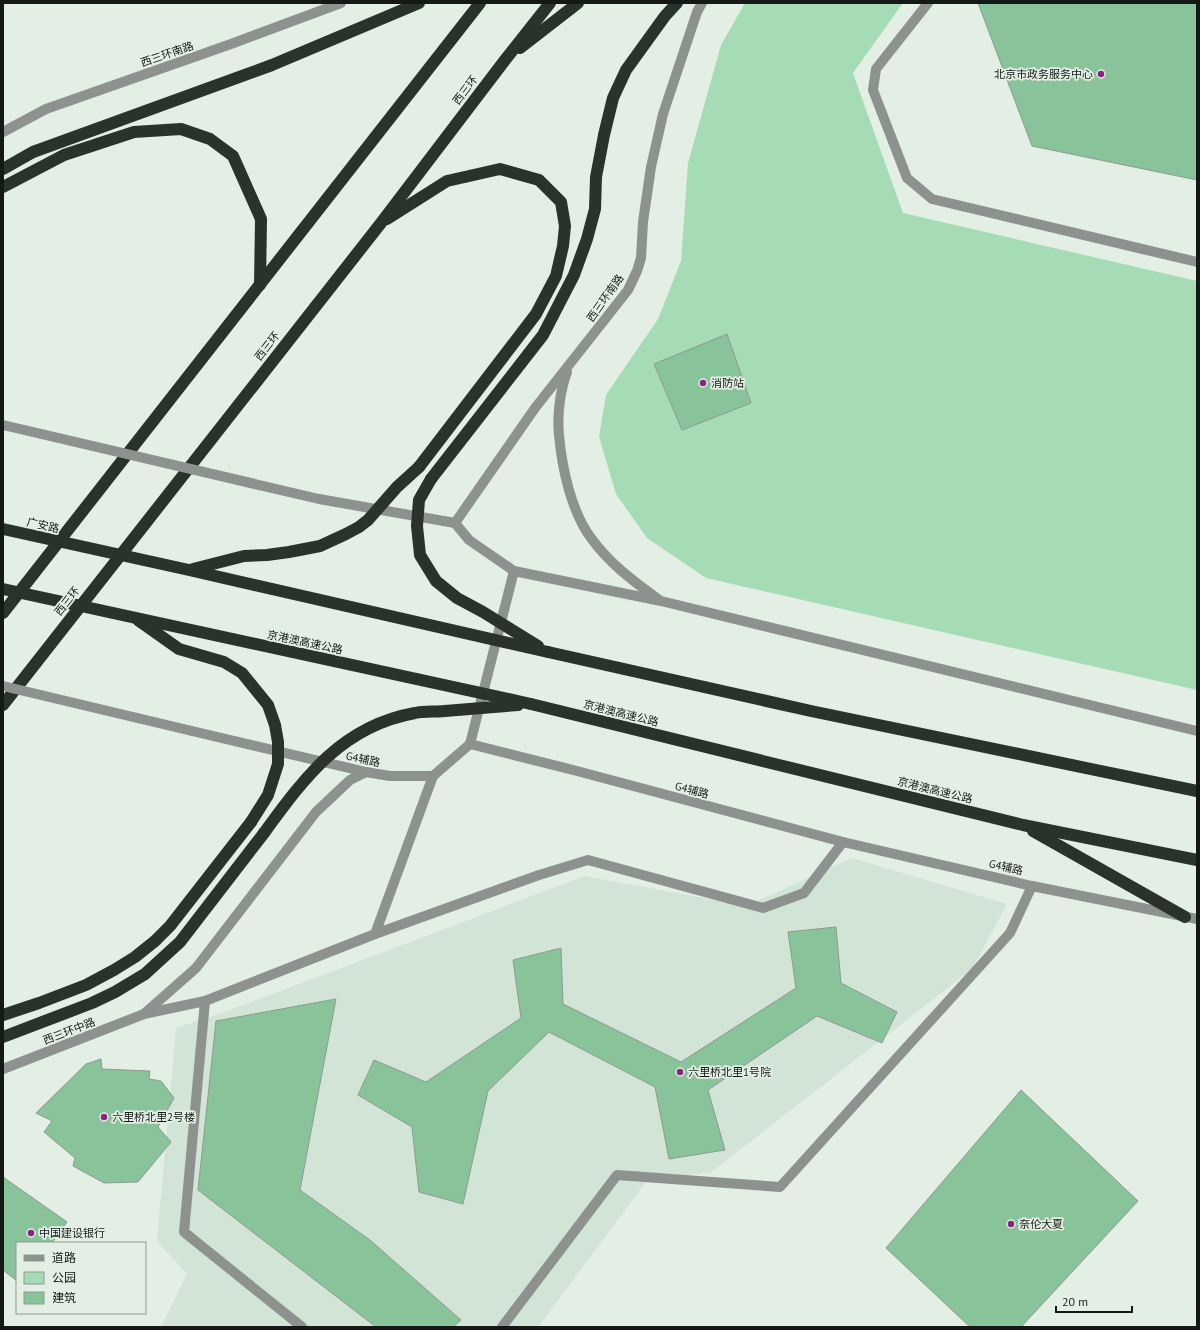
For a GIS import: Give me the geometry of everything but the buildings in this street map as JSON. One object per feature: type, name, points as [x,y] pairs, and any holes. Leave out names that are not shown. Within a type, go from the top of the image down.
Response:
[{"type":"highway","points":[[3,169],[32,152],[272,65],[419,3]]},
{"type":"highway","points":[[3,613],[480,3]]},
{"type":"highway","name":"西三环","points":[[3,704],[381,222],[550,3]]},
{"type":"highway","points":[[505,60],[578,3]]},
{"type":"highway","points":[[548,652],[483,612],[457,598],[436,581],[420,555],[417,526],[420,500],[431,479],[543,335],[574,275],[587,239],[595,209],[596,177],[613,98],[626,70],[665,16],[677,3]]},
{"type":"highway","points":[[3,187],[64,155],[134,132],[181,129],[210,138],[233,156],[261,219],[260,285]]},
{"type":"highway","points":[[189,570],[244,556],[282,553],[320,546],[359,527],[368,520],[397,487],[418,467],[536,314],[556,276],[563,246],[565,226],[561,202],[539,180],[500,169],[448,181],[381,222]]},
{"type":"highway","name":"广安路","points":[[3,529],[189,570]]},
{"type":"highway","points":[[189,570],[811,711],[1197,791]]},
{"type":"highway","name":"京港澳高速公路","points":[[3,589],[531,704],[1023,825],[1197,860]]},
{"type":"highway","points":[[3,1015],[86,985],[135,957],[155,941],[170,926],[251,822],[268,795],[278,764],[278,742],[275,725],[268,705],[242,673],[224,662],[179,649],[134,617]]},
{"type":"highway","points":[[3,1037],[92,1003],[115,992],[145,974],[180,942],[286,802],[309,775],[334,750],[355,735],[395,717],[416,712],[531,704]]},
{"type":"highway","points":[[1023,825],[1191,918]]},
{"type":"street","name":"西三环南路","points":[[3,132],[46,109],[231,44],[341,3]]},
{"type":"street","name":"西三环南路","points":[[455,523],[535,408],[628,290],[637,271],[640,258],[643,222],[651,167],[663,114],[697,12],[702,3]]},
{"type":"street","points":[[928,3],[876,69],[873,90],[907,178],[932,199],[1197,262]]},
{"type":"street","points":[[569,366],[562,393],[559,434],[565,474],[575,509],[590,537],[611,562],[635,583],[661,601]]},
{"type":"street","points":[[3,425],[319,499],[455,523],[468,540],[514,572],[661,601],[1197,731]]},
{"type":"street","points":[[375,934],[433,776],[470,744],[514,572]]},
{"type":"street","name":"G4辅路","points":[[3,686],[366,772],[390,776],[433,776]]},
{"type":"street","name":"G4辅路","points":[[470,744],[843,842],[1032,886],[1191,918]]},
{"type":"street","points":[[144,1014],[196,968],[316,812],[350,780],[366,772]]},
{"type":"street","points":[[144,1014],[205,1000],[375,934],[539,875],[588,860],[763,908],[804,893],[843,842]]},
{"type":"street","points":[[502,1327],[617,1175],[780,1187],[1010,933],[1032,886]]},
{"type":"street","points":[[205,1000],[184,1232],[302,1327]]},
{"type":"street","name":"西三环中路","points":[[3,1069],[144,1014]]},
{"type":"shaded area","points":[[852,858],[1007,904],[972,969],[710,1173],[649,1178],[538,1327],[161,1327],[187,1274],[157,1241],[176,1028],[233,1009],[585,876],[746,906]]},
{"type":"green space","points":[[745,3],[903,3],[853,73],[903,213],[1197,281],[1197,690],[706,578],[647,538],[616,494],[599,437],[606,395],[658,319],[681,261],[688,163],[721,45]]},
{"type":"place","name":"北京市政务服务中心","points":[[1101,74]]},
{"type":"place","name":"消防站","points":[[703,383]]},
{"type":"place","name":"六里桥北里1号院","points":[[680,1072]]},
{"type":"place","name":"六里桥北里2号楼","points":[[104,1117]]},
{"type":"place","name":"奈伦大夏","points":[[1011,1224]]},
{"type":"place","name":"中国建设银行","points":[[31,1233]]}]
